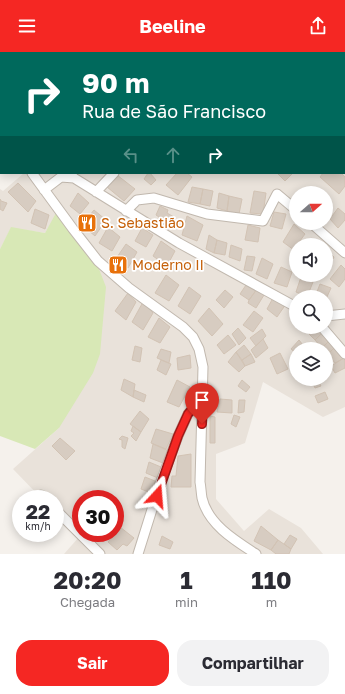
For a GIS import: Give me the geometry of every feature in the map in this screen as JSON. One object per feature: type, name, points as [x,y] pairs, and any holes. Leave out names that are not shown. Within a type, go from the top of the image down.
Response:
[{"type":"street","points":[[33,174],[73,230],[98,260],[129,288],[183,327],[193,337],[199,350],[203,367],[200,482],[202,498],[210,515],[221,529],[256,554]]},
{"type":"street","points":[[53,183],[55,174]]},
{"type":"street","points":[[96,192],[113,174]]},
{"type":"street","points":[[44,190],[61,177],[71,176],[179,244],[289,303]]},
{"type":"street","points":[[126,211],[137,200],[154,198],[208,214],[263,221],[277,194],[289,204]]},
{"type":"street","points":[[319,230],[345,253]]},
{"type":"street","points":[[333,315],[345,314]]},
{"type":"street","points":[[328,334],[345,354]]},
{"type":"street","points":[[138,554],[160,484],[178,436],[188,414],[203,396]]},
{"type":"street","points":[[64,518],[100,554]]},
{"type":"shaded area","points":[[23,174],[345,174],[345,407],[323,417],[263,382],[245,443],[216,454],[216,499],[244,531],[269,509],[301,528],[323,554],[64,554],[75,542],[124,542],[124,490],[72,490],[72,530],[64,521],[64,490],[33,490],[13,469],[59,428],[57,214],[45,233],[11,228],[0,249],[0,189],[3,191]]},
{"type":"green space","points":[[56,213],[99,269],[106,287],[100,354],[93,373],[59,428],[35,449],[0,436],[0,249],[11,227],[45,233]]},
{"type":"building","points":[[147,174],[151,174],[156,180],[151,185],[144,179]]},
{"type":"building","points":[[176,174],[188,174],[192,177],[178,195],[166,185]]},
{"type":"building","points":[[278,174],[292,174],[285,181]]},
{"type":"building","points":[[322,174],[342,174],[345,177],[345,186],[339,194],[333,189],[333,186],[330,186],[320,177]]},
{"type":"building","points":[[117,175],[135,189],[124,201],[107,187]]},
{"type":"building","points":[[18,183],[36,201],[28,212],[8,192]]},
{"type":"building","points":[[192,187],[203,189],[200,204],[188,202]]},
{"type":"building","points":[[203,189],[213,191],[210,206],[200,204]]},
{"type":"building","points":[[254,191],[266,193],[263,214],[250,213]]},
{"type":"building","points":[[78,193],[89,203],[80,214],[70,206]]},
{"type":"building","points":[[219,193],[229,196],[227,211],[217,208]]},
{"type":"building","points":[[229,196],[242,199],[239,214],[227,211]]},
{"type":"building","points":[[0,199],[1,201],[7,203],[3,211],[0,209]]},
{"type":"building","points":[[160,206],[168,210],[167,213],[174,217],[168,229],[157,221],[159,217],[156,215]]},
{"type":"building","points":[[338,208],[345,214],[345,220],[338,228],[333,222],[333,215]]},
{"type":"building","points":[[35,209],[49,215],[45,229],[31,223]]},
{"type":"building","points":[[94,210],[106,220],[95,236],[82,225]]},
{"type":"building","points":[[274,212],[286,214],[282,229],[270,226]]},
{"type":"building","points":[[187,216],[203,225],[197,241],[182,235]]},
{"type":"building","points":[[248,225],[260,228],[258,242],[245,240]]},
{"type":"building","points":[[108,227],[120,237],[112,251],[99,243]]},
{"type":"building","points":[[142,228],[153,235],[146,247],[135,241]]},
{"type":"building","points":[[290,230],[301,230],[305,234],[302,238],[289,238],[289,246],[283,242]]},
{"type":"building","points":[[209,235],[217,240],[214,253],[206,249]]},
{"type":"building","points":[[217,240],[227,243],[225,255],[214,253]]},
{"type":"building","points":[[161,241],[175,251],[167,266],[153,256]]},
{"type":"building","points":[[126,244],[137,252],[128,268],[115,260]]},
{"type":"building","points":[[231,245],[242,249],[240,261],[229,257]]},
{"type":"building","points":[[247,256],[255,257],[252,271],[244,270]]},
{"type":"building","points":[[262,258],[273,264],[267,279],[256,274]]},
{"type":"building","points":[[341,265],[345,269],[345,279],[339,287],[333,282],[333,275]]},
{"type":"building","points":[[281,267],[289,271],[289,281],[287,287],[274,283]]},
{"type":"building","points":[[166,275],[179,285],[169,301],[155,293]]},
{"type":"building","points":[[248,282],[257,289],[249,300],[240,294]]},
{"type":"building","points":[[299,282],[313,282],[310,290],[297,290]]},
{"type":"building","points":[[320,284],[331,288],[330,290],[318,290]]},
{"type":"building","points":[[189,287],[201,296],[190,314],[178,306]]},
{"type":"building","points":[[257,289],[264,295],[256,308],[248,303]]},
{"type":"building","points":[[225,290],[233,297],[224,308],[216,300]]},
{"type":"building","points":[[128,293],[136,302],[126,320],[115,311]]},
{"type":"building","points":[[273,298],[286,304],[277,317],[267,309]]},
{"type":"building","points":[[143,302],[153,313],[143,330],[132,322]]},
{"type":"building","points":[[209,308],[223,324],[212,336],[198,321]]},
{"type":"building","points":[[254,311],[263,318],[253,332],[243,325]]},
{"type":"building","points":[[159,318],[170,327],[160,343],[148,337]]},
{"type":"building","points":[[238,328],[246,338],[239,345],[232,334]]},
{"type":"building","points":[[262,329],[266,336],[256,346],[250,338]]},
{"type":"building","points":[[309,334],[321,334],[315,340]]},
{"type":"building","points":[[323,334],[329,341],[317,342],[315,340]]},
{"type":"building","points":[[228,335],[236,345],[224,354],[217,345]]},
{"type":"building","points":[[263,339],[268,348],[256,358],[251,350]]},
{"type":"building","points":[[244,345],[251,354],[242,360],[236,352]]},
{"type":"building","points":[[135,346],[142,348],[140,362],[132,360]]},
{"type":"building","points":[[335,347],[344,358],[335,363],[333,360],[333,349]]},
{"type":"building","points":[[161,349],[171,352],[169,363],[157,358]]},
{"type":"building","points":[[236,352],[245,366],[239,372],[228,362]]},
{"type":"building","points":[[280,353],[288,369],[277,374],[270,358]]},
{"type":"building","points":[[251,354],[255,362],[245,366],[242,360]]},
{"type":"building","points":[[190,355],[191,368],[178,370],[177,358]]},
{"type":"building","points":[[344,358],[345,368],[335,373],[333,365]]},
{"type":"building","points":[[161,360],[171,364],[166,375],[157,370]]},
{"type":"building","points":[[124,379],[135,384],[133,397],[121,390]]},
{"type":"building","points":[[177,380],[190,387],[179,407],[167,402]]},
{"type":"building","points":[[242,380],[250,387],[246,392],[238,386]]},
{"type":"building","points":[[134,390],[146,395],[144,402],[133,397]]},
{"type":"building","points":[[325,392],[328,399],[318,403],[315,396]]},
{"type":"building","points":[[220,399],[232,400],[232,413],[217,412]]},
{"type":"building","points":[[239,400],[245,400],[244,412],[238,413]]},
{"type":"building","points":[[140,411],[149,419],[141,432],[130,424]]},
{"type":"building","points":[[234,415],[240,417],[236,427],[231,424]]},
{"type":"building","points":[[210,416],[215,417],[215,443],[210,443]]},
{"type":"building","points":[[133,426],[141,432],[136,441],[131,436],[134,433],[131,431]]},
{"type":"building","points":[[156,429],[173,434],[166,449],[151,443]]},
{"type":"building","points":[[122,436],[128,438],[125,449],[122,447],[122,440],[119,439]]},
{"type":"building","points":[[60,438],[75,451],[66,460],[52,446]]},
{"type":"building","points":[[153,444],[169,451],[163,463],[150,458]]},
{"type":"building","points":[[191,454],[191,487],[171,487],[172,476],[176,476],[178,456]]},
{"type":"building","points":[[149,462],[161,467],[158,478],[146,473]]},
{"type":"building","points":[[145,477],[155,481],[151,493],[141,489]]},
{"type":"building","points":[[261,526],[278,540],[271,550],[254,541]]},
{"type":"building","points":[[124,530],[134,538],[127,546],[123,544],[117,550],[108,542],[124,542]]},
{"type":"building","points":[[290,535],[297,539],[291,549],[284,544]]},
{"type":"building","points":[[162,536],[173,542],[170,549],[159,545]]},
{"type":"building","points":[[278,540],[291,549],[289,554],[276,554],[271,550]]},
{"type":"place","name":"S. Sebastião","points":[[87,223]]},
{"type":"place","name":"Moderno II","points":[[118,265]]},
{"type":"route","points":[[157,496],[178,436],[188,414],[203,396],[202,424]]}]
